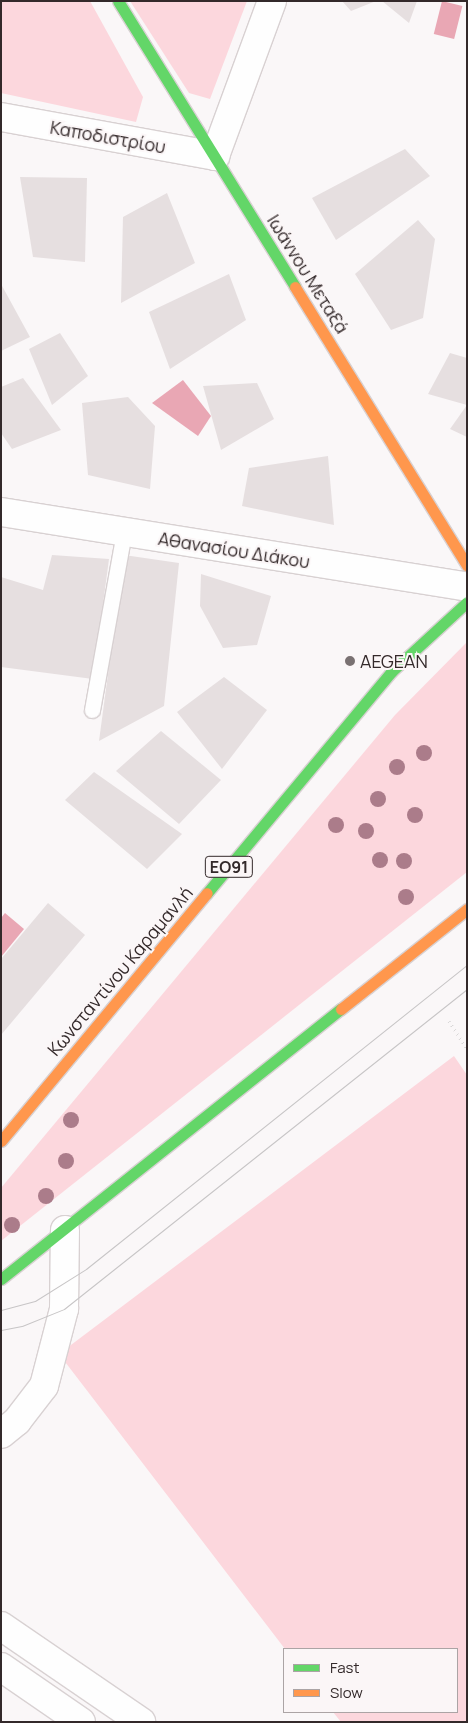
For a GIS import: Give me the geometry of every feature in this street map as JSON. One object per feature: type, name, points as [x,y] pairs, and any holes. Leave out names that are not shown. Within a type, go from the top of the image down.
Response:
[{"type":"main road","name":"Ιωάννου Μεταξά","points":[[118,1],[467,565]]},
{"type":"main road","name":"Κωνσταντίνου Καραμανλή","points":[[1,1141],[392,672],[467,602]]},
{"type":"main road","points":[[1,1279],[467,909]]},
{"type":"street","points":[[215,156],[272,1]]},
{"type":"street","name":"Καποδιστρίου","points":[[1,117],[215,156]]},
{"type":"street","name":"Αθανασίου Διάκου","points":[[1,512],[467,587]]},
{"type":"street","points":[[1,1434],[17,1421],[44,1386],[64,1309],[65,1230]]},
{"type":"street","points":[[1,1626],[141,1722]]},
{"type":"street","points":[[1,1667],[81,1722]]},
{"type":"lane","points":[[92,710],[124,532]]},
{"type":"path","points":[[449,1021],[467,1049]]},
{"type":"shaded area","points":[[1,1],[90,1],[143,97],[136,122],[1,93]]},
{"type":"shaded area","points":[[130,1],[247,1],[210,99],[189,93]]},
{"type":"shaded area","points":[[442,1],[462,6],[454,39],[434,34]]},
{"type":"shaded area","points":[[183,380],[211,416],[198,436],[152,403]]},
{"type":"shaded area","points":[[467,642],[467,872],[1,1241],[1,1188],[395,715]]},
{"type":"shaded area","points":[[5,913],[24,929],[1,957],[1,918]]},
{"type":"shaded area","points":[[454,1056],[467,1075],[467,1722],[341,1722],[334,1713],[458,1713],[458,1648],[284,1648],[59,1354]]},
{"type":"building","points":[[342,1],[376,1],[351,11]]},
{"type":"building","points":[[382,1],[417,1],[409,23]]},
{"type":"building","points":[[405,149],[430,176],[336,240],[312,198]]},
{"type":"building","points":[[20,177],[87,178],[85,262],[33,257]]},
{"type":"building","points":[[167,193],[195,263],[121,303],[123,217]]},
{"type":"building","points":[[418,220],[435,239],[423,318],[391,330],[355,274]]},
{"type":"building","points":[[229,274],[246,320],[170,369],[149,312]]},
{"type":"building","points":[[1,284],[30,337],[1,351]]},
{"type":"building","points":[[60,333],[88,376],[52,405],[29,349]]},
{"type":"building","points":[[450,353],[467,358],[467,405],[428,394]]},
{"type":"building","points":[[23,378],[61,430],[12,449],[1,433],[1,387]]},
{"type":"building","points":[[257,383],[274,419],[221,450],[203,386]]},
{"type":"building","points":[[128,397],[155,426],[150,489],[88,475],[82,403]]},
{"type":"building","points":[[467,405],[467,437],[450,429]]},
{"type":"building","points":[[328,456],[334,525],[242,506],[249,468]]},
{"type":"building","points":[[52,555],[109,559],[93,679],[1,667],[1,577],[43,590]]},
{"type":"building","points":[[124,555],[179,563],[164,706],[99,741]]},
{"type":"building","points":[[201,574],[271,596],[257,645],[223,648],[200,606]]},
{"type":"building","points":[[224,677],[267,710],[222,769],[177,712]]},
{"type":"building","points":[[161,731],[221,780],[179,824],[116,771]]},
{"type":"building","points":[[94,772],[182,834],[147,869],[65,800]]},
{"type":"building","points":[[48,903],[85,935],[1,1035],[1,959]]},
{"type":"tram line","points":[[1,1310],[35,1301],[86,1269],[467,965]]},
{"type":"tram line","points":[[1,1330],[22,1326],[64,1309],[467,989]]},
{"type":"traffic: fast","points":[[118,1],[295,287]]},
{"type":"traffic: fast","points":[[207,893],[391,672],[467,602]]},
{"type":"traffic: fast","points":[[1,1279],[341,1009]]},
{"type":"traffic: slow","points":[[295,287],[467,565]]},
{"type":"traffic: slow","points":[[1,1141],[207,893]]},
{"type":"traffic: slow","points":[[341,1009],[467,909]]},
{"type":"place","name":"AEGEAN","points":[[350,661]]}]
